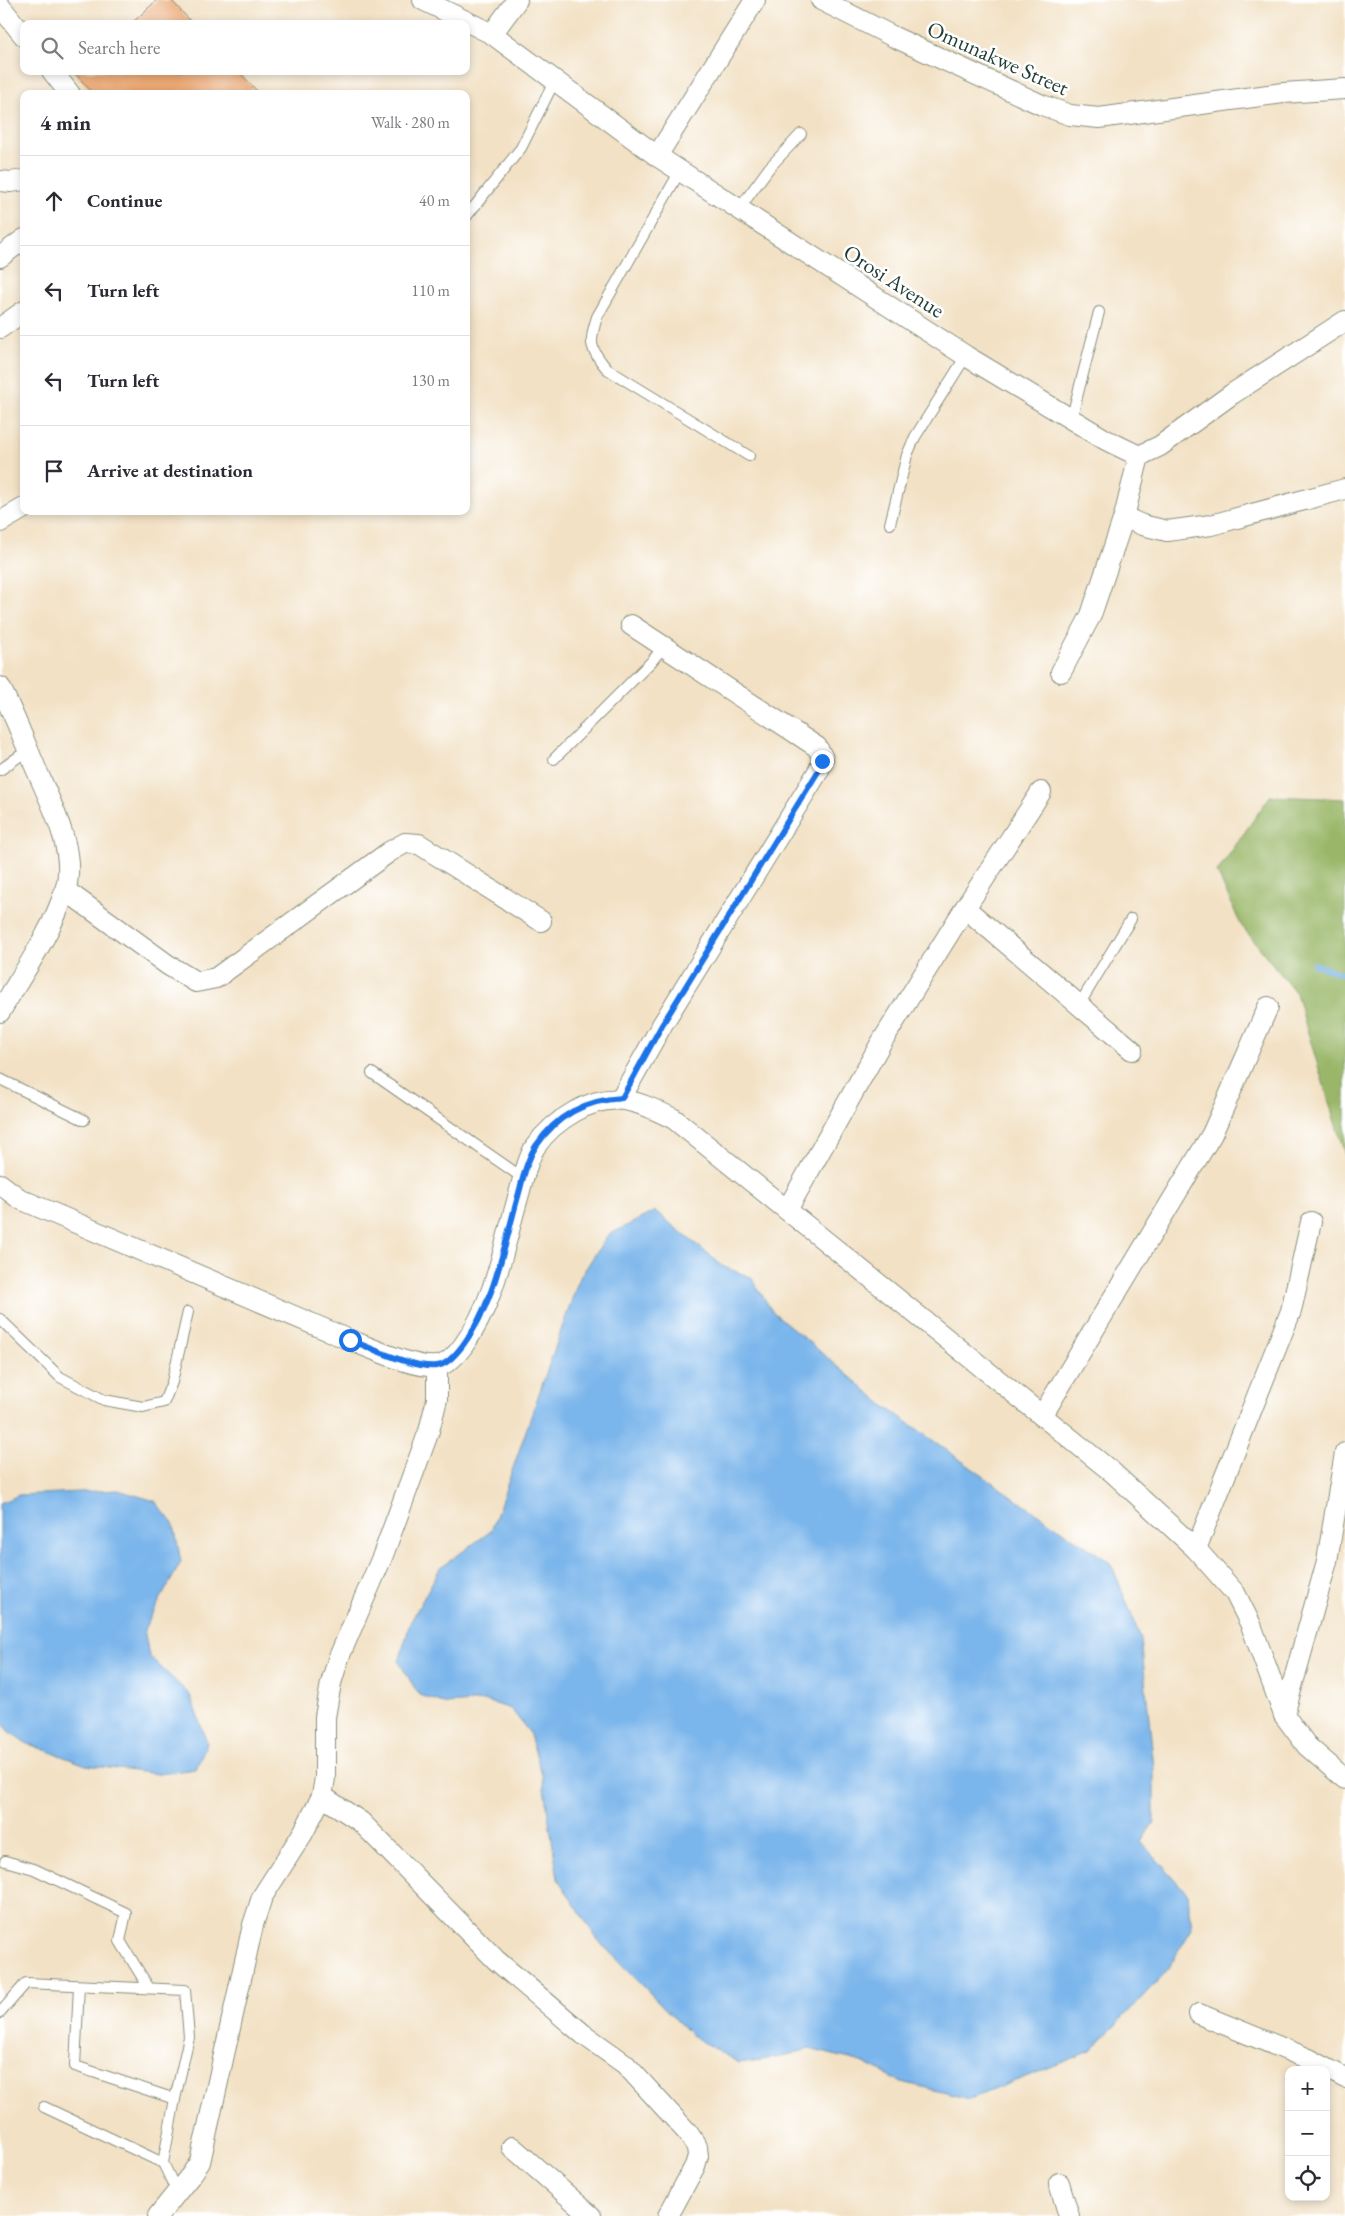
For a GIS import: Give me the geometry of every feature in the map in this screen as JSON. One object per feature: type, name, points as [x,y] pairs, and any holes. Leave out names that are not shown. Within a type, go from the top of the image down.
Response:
[{"type":"street","name":"Orosi Avenue","points":[[423,0],[464,20]]},
{"type":"street","points":[[492,34],[517,0]]},
{"type":"street","points":[[657,156],[756,0]]},
{"type":"street","name":"Omunakwe Street","points":[[821,0],[985,80],[1070,115],[1099,118],[1283,93],[1345,89]]},
{"type":"street","points":[[0,6],[20,31]]},
{"type":"street","name":"Orosi Avenue","points":[[470,23],[492,34],[657,156],[738,209],[966,356],[1123,450],[1139,456]]},
{"type":"street","points":[[55,75],[67,90]]},
{"type":"street","points":[[0,181],[20,181]]},
{"type":"street","points":[[0,256],[20,243]]},
{"type":"street","points":[[0,328],[20,314]]},
{"type":"street","points":[[1061,672],[1090,616],[1124,517],[1139,456],[1160,446],[1232,394],[1345,321]]},
{"type":"street","points":[[1124,517],[1142,525],[1167,531],[1212,525],[1345,489]]},
{"type":"street","points":[[0,522],[20,510]]},
{"type":"street","points":[[622,1098],[662,1025],[814,779],[822,761],[822,754],[817,747],[631,625]]},
{"type":"street","points":[[0,687],[56,813],[65,843],[67,866],[65,890],[48,929],[0,1012]]},
{"type":"street","points":[[788,1210],[881,1043],[965,908],[1041,792]]},
{"type":"street","points":[[65,890],[168,965],[196,982],[216,978],[359,873],[405,843],[419,844],[541,922]]},
{"type":"street","points":[[965,908],[1132,1050]]},
{"type":"street","points":[[1042,1416],[1212,1134],[1268,1006]]},
{"type":"street","points":[[0,1184],[20,1199],[350,1340],[404,1360],[437,1366],[446,1363],[457,1353],[472,1333],[483,1312],[493,1286],[523,1178],[534,1148],[555,1122],[583,1106],[601,1099],[622,1098],[642,1103],[674,1119],[788,1210],[1112,1472],[1196,1548],[1235,1593],[1251,1625],[1284,1715],[1308,1746],[1345,1779]]},
{"type":"street","points":[[1196,1548],[1291,1311],[1312,1222]]},
{"type":"street","points":[[158,2216],[200,2162],[247,1951],[262,1897],[303,1833],[322,1796],[325,1778],[325,1717],[331,1683],[339,1657],[383,1555],[430,1431],[437,1399],[437,1366]]},
{"type":"street","points":[[1284,1715],[1327,1561],[1345,1452]]},
{"type":"street","points":[[322,1796],[361,1822],[496,1960],[583,2034],[625,2064],[688,2133],[697,2147],[698,2156],[695,2166],[668,2216]]},
{"type":"street","points":[[1198,2014],[1309,2059],[1345,2078]]},
{"type":"street","points":[[512,2147],[591,2216]]},
{"type":"street","points":[[1060,2183],[1069,2216]]},
{"type":"lane","points":[[470,212],[521,148],[555,80]]},
{"type":"lane","points":[[738,209],[769,168],[801,134]]},
{"type":"lane","points":[[680,171],[597,317],[591,344],[595,355],[607,369],[749,456]]},
{"type":"lane","points":[[1072,420],[1099,312]]},
{"type":"lane","points":[[890,524],[908,455],[915,438],[966,356]]},
{"type":"lane","points":[[554,759],[652,661],[664,646]]},
{"type":"lane","points":[[0,770],[28,750]]},
{"type":"lane","points":[[1079,1005],[1131,919]]},
{"type":"lane","points":[[372,1073],[523,1178]]},
{"type":"lane","points":[[0,1079],[84,1120]]},
{"type":"lane","points":[[0,1319],[60,1377],[104,1400],[143,1407],[164,1402],[172,1382],[188,1312]]},
{"type":"lane","points":[[5,1861],[34,1869],[126,1913],[120,1941],[149,1988]]},
{"type":"lane","points":[[0,2013],[26,1983],[185,1990],[189,2037],[163,2163]]},
{"type":"lane","points":[[79,1986],[75,2066],[175,2099]]},
{"type":"lane","points":[[44,2107],[163,2163],[178,2192]]},
{"type":"green space","points":[[1270,796],[1345,799],[1345,1155],[1296,993],[1241,925],[1217,872]]},
{"type":"water","points":[[655,1211],[724,1267],[751,1277],[772,1311],[886,1407],[1014,1498],[1111,1563],[1141,1639],[1154,1768],[1154,1822],[1141,1842],[1188,1894],[1192,1929],[1165,1973],[1091,2051],[970,2099],[902,2082],[862,2062],[809,2049],[776,2058],[739,2063],[691,2035],[597,1939],[558,1879],[542,1775],[529,1732],[511,1709],[486,1701],[447,1704],[419,1695],[399,1662],[410,1623],[440,1568],[491,1531],[579,1279],[607,1236]]},
{"type":"water","points":[[118,1490],[155,1501],[174,1525],[181,1562],[144,1629],[149,1656],[190,1695],[207,1743],[196,1769],[158,1774],[86,1765],[26,1743],[9,1731],[0,1720],[0,1503],[19,1495]]},
{"type":"building","points":[[157,0],[171,0],[189,20],[135,20]]},
{"type":"building","points":[[77,75],[242,75],[256,90],[90,90]]},
{"type":"waterway","points":[[1314,964],[1345,975]]},
{"type":"route","points":[[350,1340],[425,1366],[437,1366],[446,1363],[457,1353],[472,1333],[493,1286],[523,1178],[534,1148],[555,1122],[583,1106],[601,1099],[622,1098],[662,1025],[819,770],[822,761]]}]
